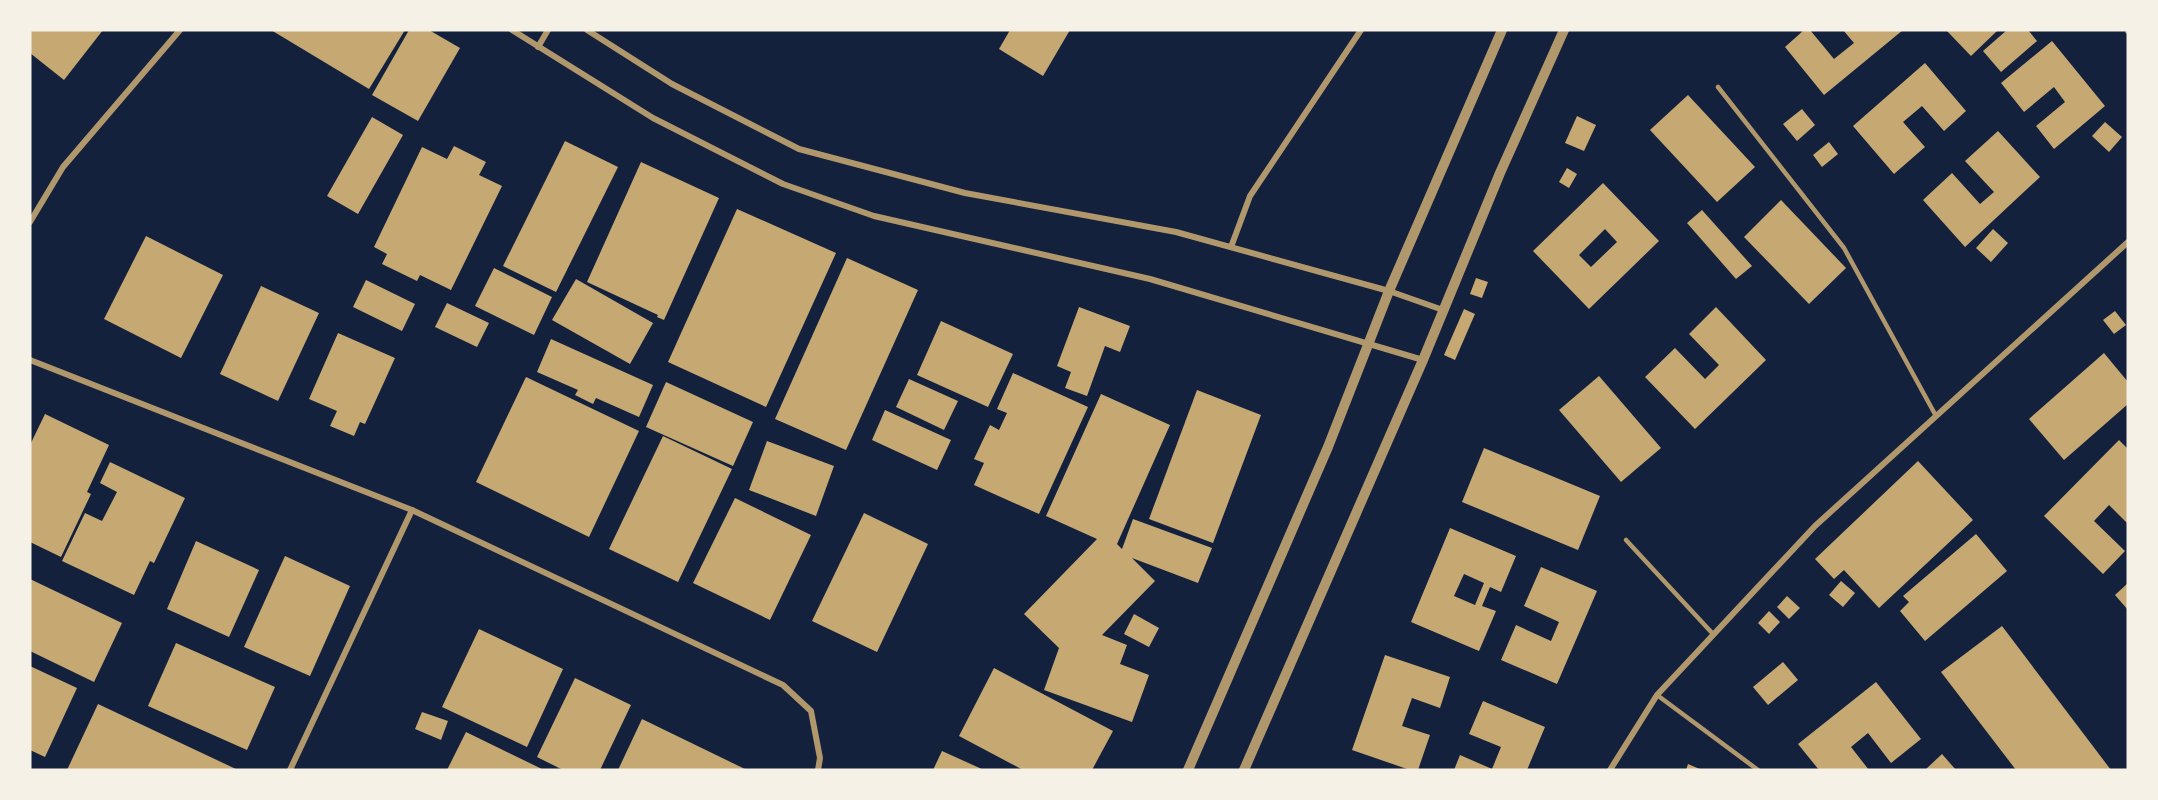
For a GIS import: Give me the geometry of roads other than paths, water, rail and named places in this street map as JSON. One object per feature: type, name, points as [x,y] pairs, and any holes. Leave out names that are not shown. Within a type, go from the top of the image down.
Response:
[{"type":"street","points":[[30,222],[63,167],[180,30]]},
{"type":"street","points":[[512,30],[653,118],[783,184],[874,216],[1150,279],[1369,342],[1423,360]]},
{"type":"street","points":[[538,47],[548,30]]},
{"type":"street","points":[[587,30],[672,84],[799,148],[965,193],[1176,232],[1389,291],[1443,310]]},
{"type":"street","points":[[1231,247],[1250,196],[1361,30]]},
{"type":"street","points":[[1188,770],[1328,447],[1389,291],[1502,30]]},
{"type":"street","points":[[1244,770],[1423,360],[1500,173],[1564,30]]},
{"type":"street","points":[[1610,770],[1657,696],[1815,526],[2128,242]]},
{"type":"street","points":[[30,360],[412,510],[783,685],[810,711],[820,758],[818,770]]},
{"type":"street","points":[[290,770],[412,510]]},
{"type":"lane","points":[[1718,87],[1844,248],[1936,417]]},
{"type":"lane","points":[[1626,540],[1713,634]]},
{"type":"lane","points":[[1657,696],[1758,770]]}]
